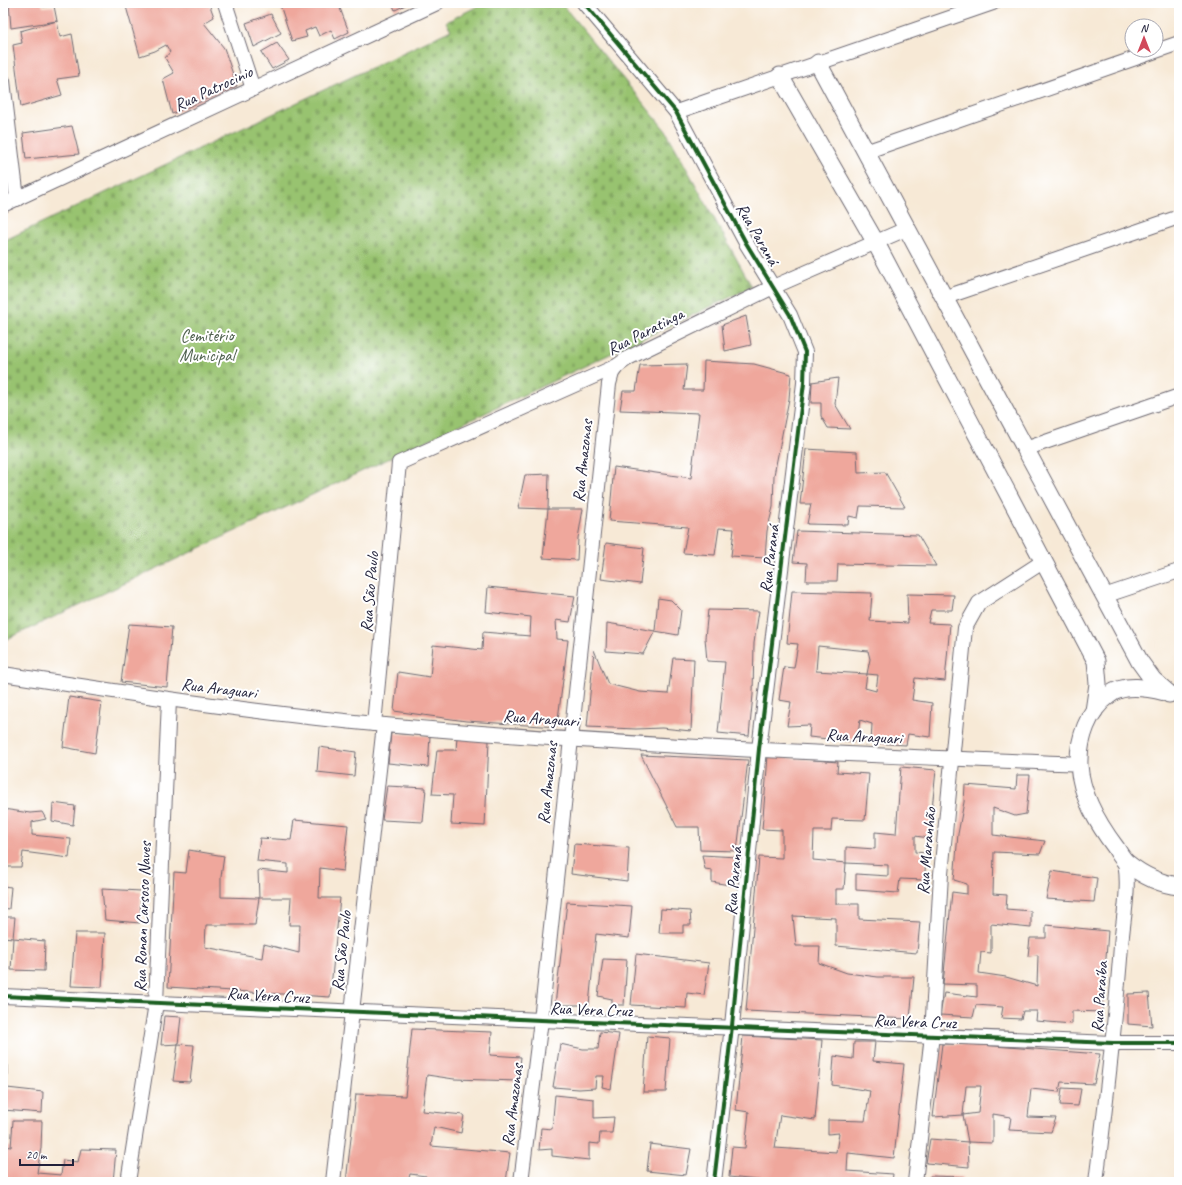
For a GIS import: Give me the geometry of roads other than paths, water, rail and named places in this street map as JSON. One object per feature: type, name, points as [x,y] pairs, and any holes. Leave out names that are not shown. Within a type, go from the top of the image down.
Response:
[{"type":"street","points":[[225,3],[253,89]]},
{"type":"street","name":"Rua Patrocinio","points":[[3,205],[437,3]]},
{"type":"street","name":"Rua Paraná","points":[[584,3],[676,112],[746,243],[790,315],[805,352],[806,364],[758,749],[732,1026],[714,1182]]},
{"type":"street","points":[[676,112],[993,3]]},
{"type":"street","points":[[866,152],[1179,43]]},
{"type":"street","points":[[818,63],[906,230],[1140,662],[1153,680],[1174,695]]},
{"type":"street","points":[[780,76],[876,243],[1096,661],[1098,684],[1094,711]]},
{"type":"street","points":[[3,81],[17,199]]},
{"type":"street","points":[[943,298],[1179,217]]},
{"type":"street","name":"Rua Paratinga","points":[[399,463],[617,366],[628,358],[773,287],[906,230]]},
{"type":"street","name":"Rua Amazonas","points":[[520,1182],[541,1020],[609,384],[612,373],[617,366]]},
{"type":"street","points":[[1025,449],[1179,396]]},
{"type":"street","name":"Rua São Paulo","points":[[333,1182],[352,1012],[379,724],[399,463]]},
{"type":"street","name":"Rua Maranhão","points":[[915,1182],[932,1035],[941,874],[965,628],[979,603],[1044,561]]},
{"type":"street","points":[[1104,596],[1179,571]]},
{"type":"street","name":"Rua Araguari","points":[[3,674],[169,700],[379,724],[570,738],[758,749],[1079,764]]},
{"type":"street","points":[[1174,695],[1146,688],[1125,689],[1110,694],[1094,711],[1085,727],[1079,764],[1085,791],[1092,809],[1103,830],[1125,862],[1154,880],[1179,886]]},
{"type":"street","name":"Rua Ronan Carsoso Naves","points":[[128,1182],[156,1003],[169,700]]},
{"type":"street","name":"Rua Paraíba","points":[[1096,1182],[1113,1043],[1123,916],[1128,879],[1125,862]]},
{"type":"street","name":"Rua Vera Cruz","points":[[3,996],[352,1012],[732,1026],[1113,1043],[1179,1043]]},
{"type":"park label","name":"Cemitério Municipal","points":[[207,345]]}]
